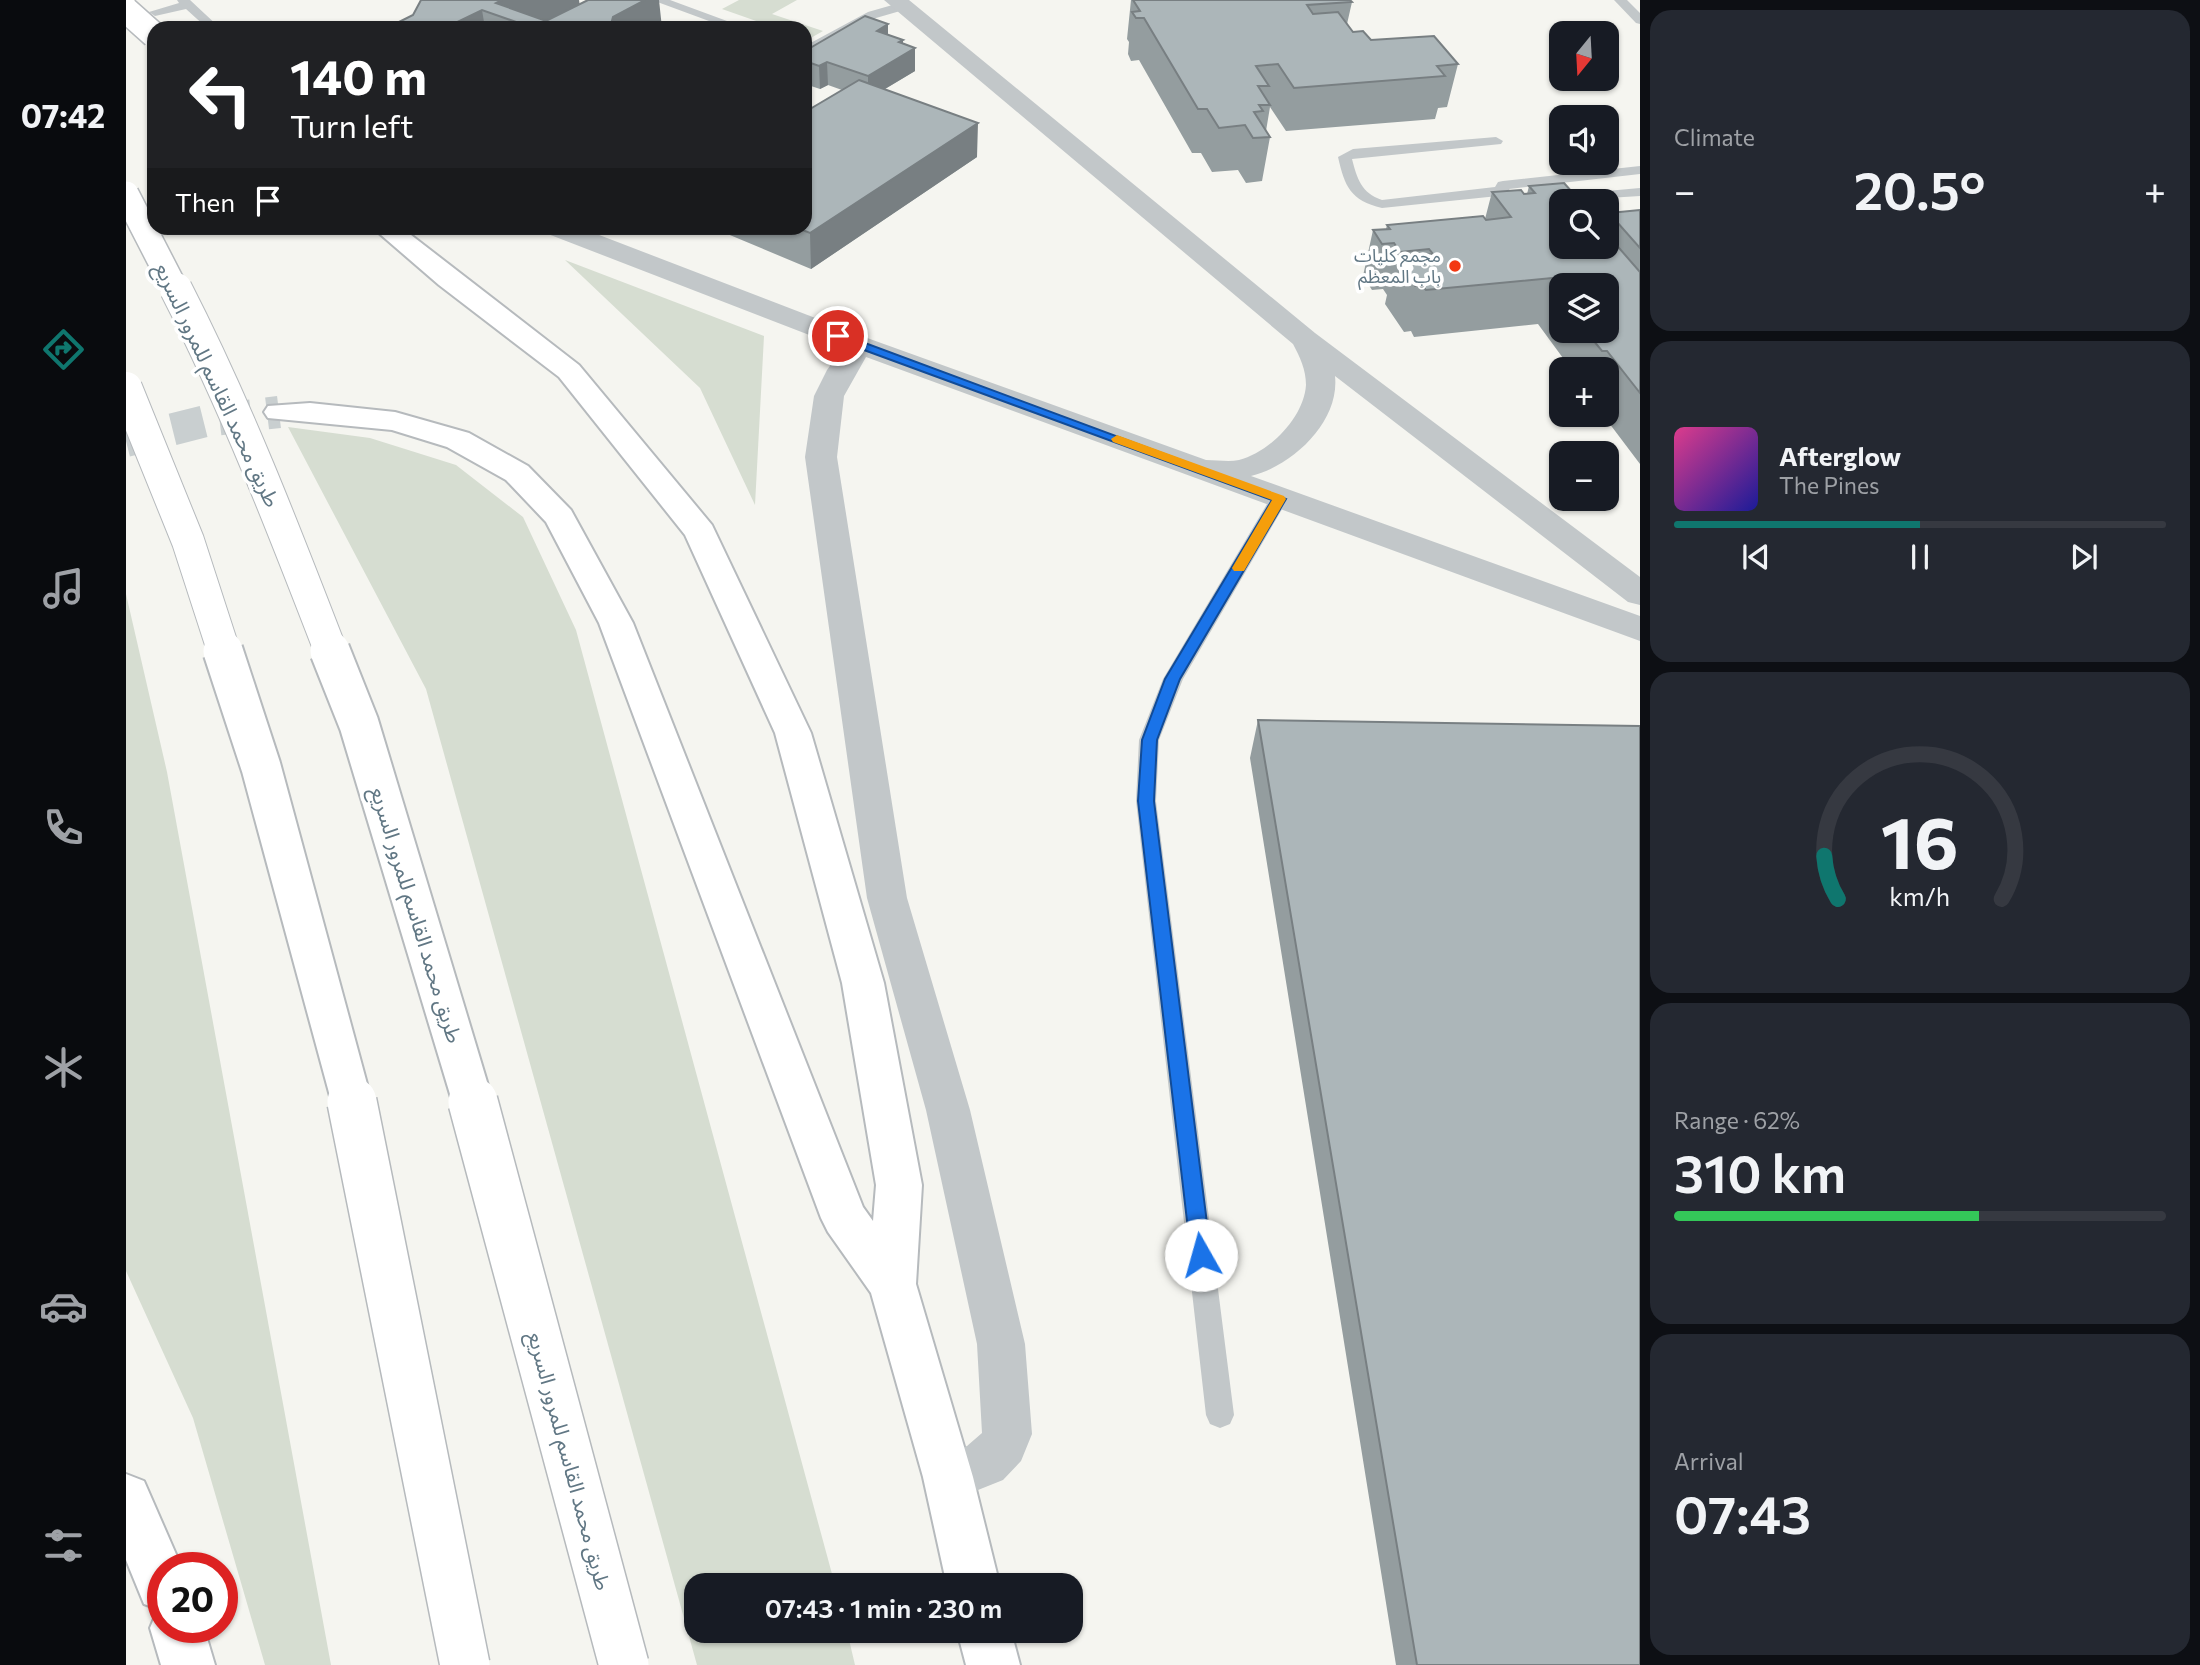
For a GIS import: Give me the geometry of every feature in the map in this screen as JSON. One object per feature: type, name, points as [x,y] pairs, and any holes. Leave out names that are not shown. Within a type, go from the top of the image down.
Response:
[{"type":"highway","points":[[126,10],[149,21]]},
{"type":"highway","name":"طريق محمد القاسم للمرور السريع","points":[[126,194],[147,234]]},
{"type":"highway","name":"طريق محمد القاسم للمرور السريع","points":[[147,235],[199,334],[282,526],[359,724],[474,1105],[624,1665]]},
{"type":"highway","points":[[395,235],[569,371],[701,532],[793,733],[863,984],[895,1158],[899,1185],[892,1283],[948,1478],[971,1573]]},
{"type":"highway","points":[[126,388],[188,541],[257,753],[351,1098],[465,1665]]},
{"type":"highway","points":[[279,412],[310,412],[395,421],[458,440],[517,473],[560,517],[616,623],[844,1218],[892,1283]]},
{"type":"highway","points":[[126,1499],[149,1552]]},
{"type":"highway","points":[[181,1643],[188,1665]]},
{"type":"highway","points":[[988,1643],[993,1665]]},
{"type":"street","points":[[899,3],[1305,339],[1640,594]]},
{"type":"street","points":[[576,235],[860,345],[1640,629]]},
{"type":"street","points":[[1191,466],[1223,471],[1251,467],[1273,455],[1305,427],[1320,392],[1319,369],[1305,339]]},
{"type":"street","points":[[860,345],[842,370],[829,396],[821,457],[887,898],[948,1110],[1001,1344],[1007,1434],[1004,1447],[996,1458],[948,1478]]},
{"type":"lane","points":[[688,10],[706,0]]},
{"type":"lane","points":[[1620,0],[1640,20]]},
{"type":"lane","points":[[159,21],[185,2],[206,21]]},
{"type":"lane","points":[[652,2],[688,10],[718,21]]},
{"type":"lane","points":[[812,49],[899,3]]},
{"type":"lane","points":[[1496,141],[1353,153],[1345,156],[1357,195],[1368,202],[1382,204],[1501,191]]},
{"type":"lane","points":[[1501,191],[1503,185],[1640,170]]},
{"type":"lane","points":[[1501,191],[1507,197],[1529,202],[1640,192]]},
{"type":"lane","points":[[1220,1416],[1146,801],[1149,740],[1173,679],[1279,499]]},
{"type":"shaded area","points":[[739,0],[797,0],[772,14],[793,21],[756,21],[722,9]]},
{"type":"shaded area","points":[[812,27],[823,31],[812,37]]},
{"type":"shaded area","points":[[565,260],[764,336],[755,505],[700,388]]},
{"type":"shaded area","points":[[288,427],[370,438],[456,465],[523,517],[576,630],[832,1573],[684,1573],[684,1618],[426,689]]},
{"type":"shaded area","points":[[126,594],[167,772],[331,1665],[265,1665],[238,1572],[238,1552],[232,1552],[193,1418],[126,1271]]},
{"type":"shaded area","points":[[691,1643],[850,1643],[855,1665],[697,1665]]},
{"type":"building","points":[[421,0],[502,0],[496,3],[546,21],[513,21],[482,10],[459,21],[401,21],[413,15]]},
{"type":"building","points":[[588,0],[645,0],[613,17],[612,21],[546,21]]},
{"type":"building","points":[[1133,0],[1350,0],[1352,2],[1307,5],[1313,14],[1338,12],[1353,32],[1363,31],[1371,40],[1434,36],[1458,64],[1437,66],[1445,76],[1294,88],[1278,64],[1256,66],[1269,86],[1258,86],[1270,105],[1259,105],[1263,111],[1254,112],[1270,137],[1253,138],[1245,125],[1219,128],[1207,109],[1198,109],[1144,18],[1136,18],[1132,12],[1140,11]]},
{"type":"building","points":[[865,16],[888,24],[877,31],[903,40],[899,42],[915,48],[868,76],[827,62],[819,66],[812,64],[812,47]]},
{"type":"building","points":[[859,80],[978,123],[812,232],[812,108]]},
{"type":"building","points":[[1564,183],[1569,189],[1549,189],[1549,259],[1619,259],[1619,248],[1640,272],[1640,393],[1619,366],[1619,357],[1612,357],[1595,343],[1619,343],[1619,273],[1549,273],[1549,278],[1426,290],[1422,285],[1415,286],[1396,258],[1433,254],[1429,249],[1400,252],[1394,243],[1382,244],[1373,230],[1390,229],[1387,225],[1483,216],[1486,220],[1511,217],[1492,192],[1521,190],[1524,194],[1535,193],[1529,186]]},
{"type":"building","points":[[1640,210],[1640,248],[1619,224],[1619,212]]},
{"type":"building","points":[[1258,720],[1640,726],[1640,1665],[1417,1665]]},
{"type":"tunnel","points":[[126,441],[206,421],[279,412]]},
{"type":"slow traffic","points":[[1117,439],[1279,499],[1239,568]]},
{"type":"place","name":"مجمع كليات باب المعظم","points":[[1455,266]]},
{"type":"route","points":[[838,336],[1279,499],[1173,679],[1149,740],[1146,801],[1201,1255]]}]
